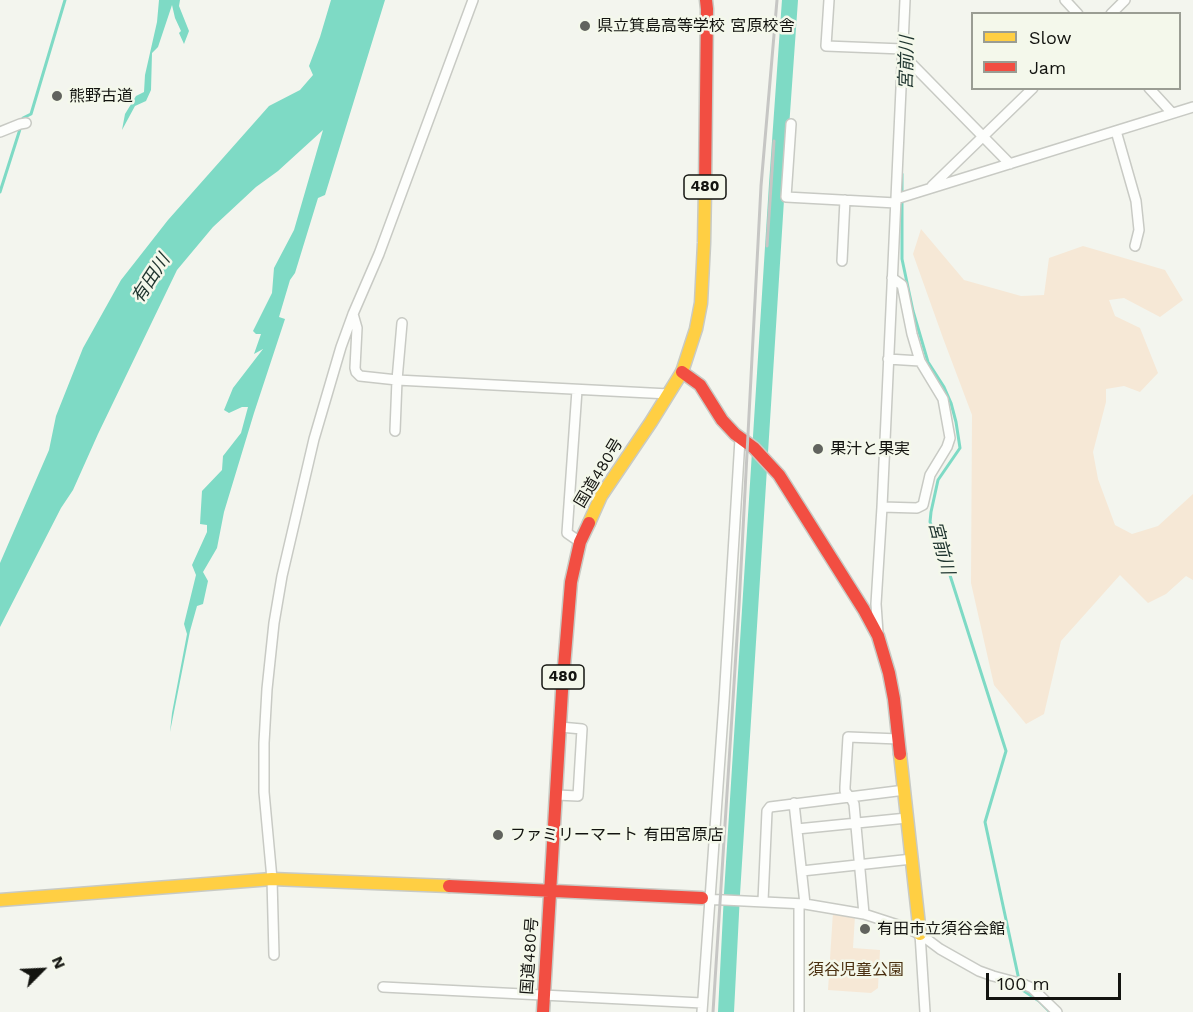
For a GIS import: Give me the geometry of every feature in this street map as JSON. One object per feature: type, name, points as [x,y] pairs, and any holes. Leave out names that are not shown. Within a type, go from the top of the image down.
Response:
[{"type":"main road","name":"国道480号","points":[[543,1012],[565,636],[570,593],[580,542],[601,496],[682,372],[696,329],[701,303],[704,276],[706,0]]},
{"type":"main road","points":[[682,372],[700,385],[722,420],[764,457],[786,484],[878,636],[892,686],[920,934]]},
{"type":"main road","points":[[0,900],[272,879],[333,880],[706,899]]},
{"type":"street","points":[[274,955],[272,879],[264,792],[264,743],[274,623],[288,548],[314,439],[341,347],[379,254],[472,0]]},
{"type":"street","points":[[829,0],[826,46],[903,52],[1010,164]]},
{"type":"street","points":[[878,636],[876,604],[905,0]]},
{"type":"street","points":[[1065,0],[1076,12]]},
{"type":"street","points":[[1113,12],[1125,0]]},
{"type":"street","points":[[930,188],[1031,90]]},
{"type":"street","points":[[1151,90],[1172,113]]},
{"type":"street","points":[[791,124],[786,197],[896,201],[930,188],[1193,107]]},
{"type":"street","points":[[0,132],[26,123]]},
{"type":"street","points":[[1116,131],[1136,201],[1139,230],[1135,246]]},
{"type":"street","points":[[842,261],[845,200]]},
{"type":"street","points":[[882,507],[917,508],[923,505],[930,475],[949,442],[950,434],[943,399],[920,361],[902,285],[892,278]]},
{"type":"street","points":[[353,314],[357,328],[355,368],[360,376],[397,380],[669,394]]},
{"type":"street","points":[[395,430],[402,323]]},
{"type":"street","points":[[888,359],[920,361]]},
{"type":"street","points":[[577,390],[567,533],[580,542]]},
{"type":"street","points":[[383,987],[544,994],[702,1008],[706,899],[741,439]]},
{"type":"street","points":[[556,795],[578,796],[582,729],[560,726]]},
{"type":"street","points":[[864,915],[854,804],[845,791],[848,737],[899,739]]},
{"type":"street","points":[[763,902],[768,809],[794,803],[904,790]]},
{"type":"street","points":[[794,803],[802,871],[798,1012]]},
{"type":"street","points":[[798,829],[907,818]]},
{"type":"street","points":[[802,871],[912,859]]},
{"type":"street","points":[[706,899],[802,904],[864,915],[901,926],[920,934],[940,949],[978,971],[1032,988],[1058,1012]]},
{"type":"street","points":[[920,934],[926,1012]]},
{"type":"green space","points":[[921,229],[964,280],[1021,296],[1044,295],[1049,258],[1083,246],[1165,270],[1183,300],[1160,317],[1124,298],[1109,300],[1115,316],[1140,328],[1158,373],[1140,392],[1124,386],[1106,389],[1106,402],[1093,452],[1098,479],[1115,525],[1132,534],[1158,526],[1193,494],[1193,580],[1186,576],[1166,594],[1148,603],[1120,575],[1061,641],[1044,714],[1026,724],[994,685],[971,583],[972,415],[913,254]]},
{"type":"green space","name":"須谷児童公園","points":[[833,912],[855,916],[853,948],[880,950],[878,988],[871,993],[828,990]]},
{"type":"water","points":[[159,0],[180,0],[179,6],[189,31],[184,44],[172,5],[158,47],[152,53],[151,90],[146,101],[135,106],[122,130],[125,114],[136,96],[144,92]]},
{"type":"water","name":"有田川","points":[[331,0],[385,0],[325,195],[318,198],[295,273],[290,280],[279,317],[285,319],[224,512],[217,548],[203,572],[208,581],[203,604],[197,606],[190,631],[170,732],[187,634],[184,624],[196,575],[192,565],[207,532],[207,525],[200,524],[202,491],[222,470],[223,456],[241,433],[248,407],[242,407],[229,413],[224,410],[233,388],[263,349],[254,354],[261,334],[253,331],[272,293],[274,268],[294,230],[323,130],[213,227],[177,270],[73,490],[61,508],[0,627],[0,563],[49,450],[56,416],[83,348],[121,280],[168,220],[269,106],[300,90],[313,75],[309,66]]},
{"type":"waterway","points":[[23,120],[31,114],[65,0]]},
{"type":"waterway","points":[[726,1012],[790,0]]},
{"type":"waterway","points":[[0,192],[21,126]]},
{"type":"waterway","name":"宮前川","points":[[902,174],[902,259],[913,311],[928,362],[951,403],[960,448],[938,480],[930,522],[941,547],[1006,751],[985,822],[1019,980]]},
{"type":"waterway","name":"宮前川","points":[[1021,986],[1021,989],[1049,1011]]},
{"type":"railway","points":[[713,1012],[739,606],[761,186],[777,0]]},
{"type":"railway","points":[[767,246],[774,141]]},
{"type":"traffic: slow","points":[[589,523],[601,496],[682,372],[696,329],[701,303],[705,189]]},
{"type":"traffic: slow","points":[[900,754],[920,934]]},
{"type":"traffic: slow","points":[[0,900],[272,879],[449,886]]},
{"type":"traffic: jam","points":[[705,189],[706,0]]},
{"type":"traffic: jam","points":[[682,372],[700,385],[722,420],[735,434],[754,448],[779,475],[864,610],[878,636],[889,673],[900,754]]},
{"type":"traffic: jam","points":[[543,1012],[562,691],[571,582],[580,542],[589,523]]},
{"type":"traffic: jam","points":[[449,886],[702,898]]},
{"type":"place","name":"県立箕島高等学校 宮原校舎","points":[[585,26]]},
{"type":"place","name":"熊野古道","points":[[57,96]]},
{"type":"place","name":"果汁と果実","points":[[818,449]]},
{"type":"place","name":"ファミリーマート 有田宮原店","points":[[498,835]]},
{"type":"place","name":"有田市立須谷会館","points":[[865,929]]}]
